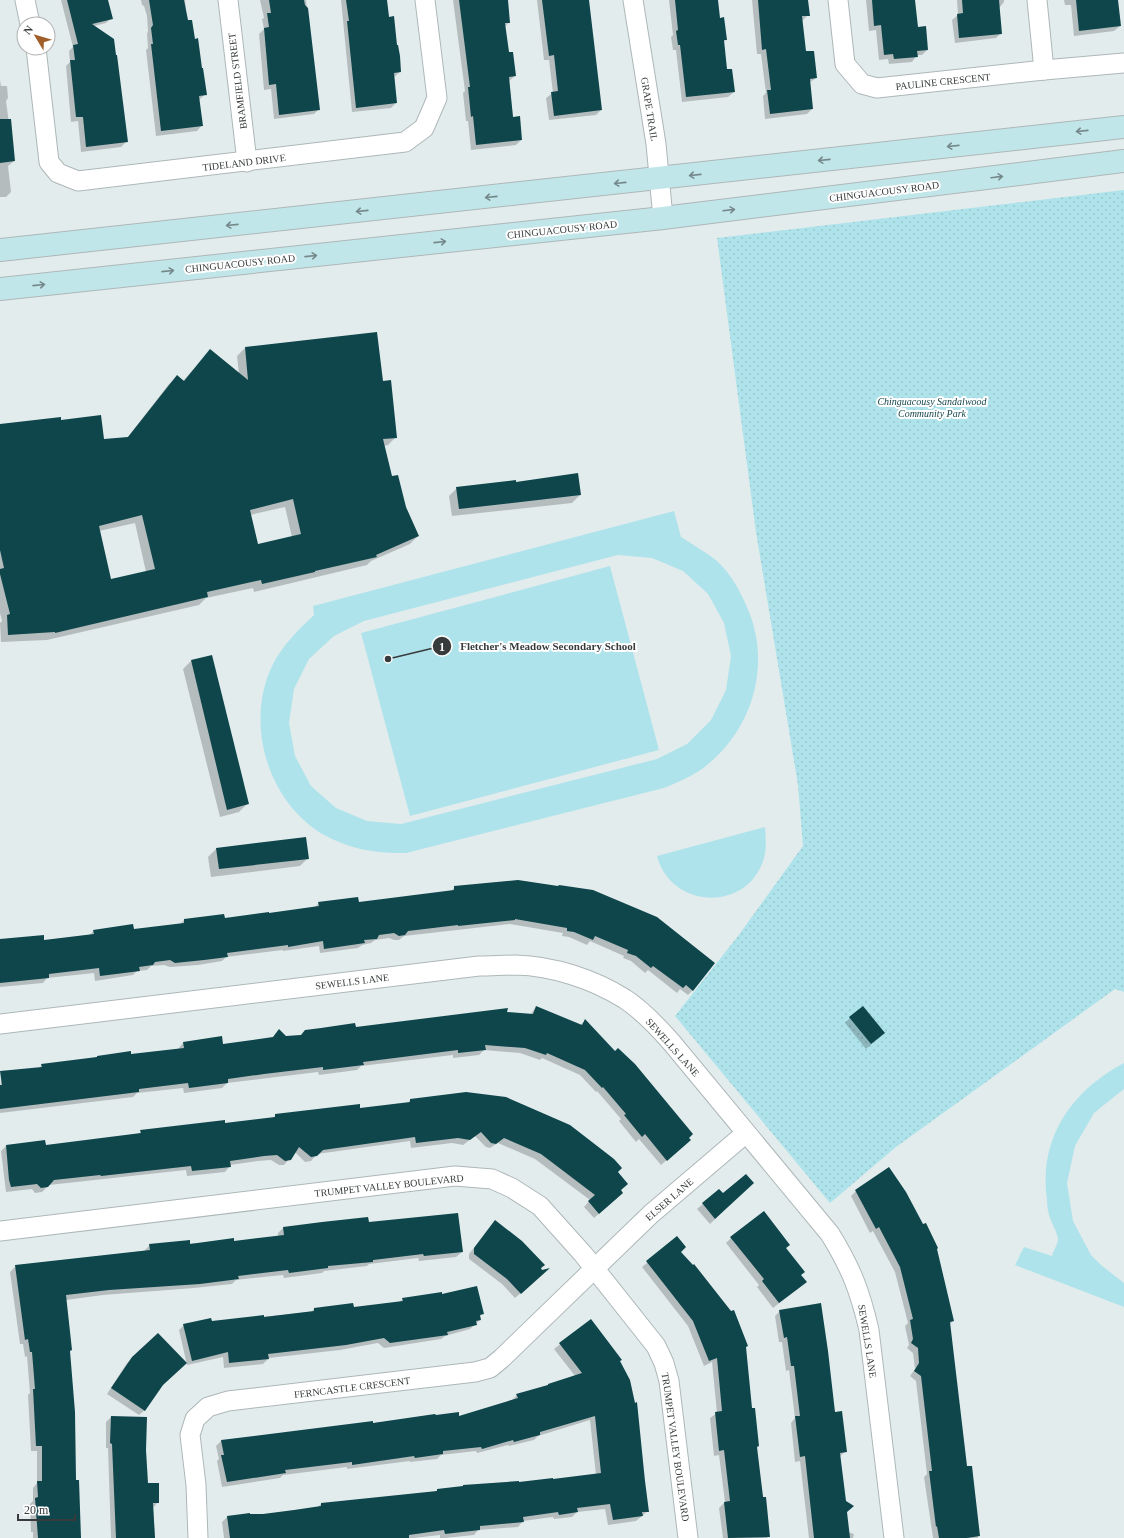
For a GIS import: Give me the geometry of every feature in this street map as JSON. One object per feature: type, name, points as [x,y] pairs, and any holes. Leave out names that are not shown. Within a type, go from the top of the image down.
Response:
[{"type":"main road","points":[[0,250],[1124,127]]},
{"type":"main road","name":"CHINGUACOUSY ROAD","points":[[0,289],[663,218],[1124,161]]},
{"type":"street","points":[[25,0],[28,16]]},
{"type":"street","name":"BRAMFIELD STREET","points":[[228,0],[247,162]]},
{"type":"street","name":"TIDELAND DRIVE","points":[[37,56],[49,162],[58,173],[78,181],[405,142],[424,128],[437,98],[425,0]]},
{"type":"street","name":"GRAPE TRAIL","points":[[633,0],[656,144],[663,218]]},
{"type":"street","name":"PAULINE CRESCENT","points":[[838,0],[845,64],[862,84],[877,88],[1124,63]]},
{"type":"street","points":[[1037,0],[1044,70]]},
{"type":"street","name":"SEWELLS LANE","points":[[0,1024],[479,966],[515,965],[548,968],[580,978],[610,991],[642,1012],[672,1043],[830,1234],[846,1259],[855,1280],[869,1330],[894,1538]]},
{"type":"street","name":"ELSER LANE","points":[[594,1269],[651,1214],[746,1133]]},
{"type":"street","name":"TRUMPET VALLEY BOULEVARD","points":[[0,1231],[455,1176],[474,1176],[492,1179],[512,1188],[535,1202],[549,1215],[656,1346],[664,1363],[669,1381],[685,1538]]},
{"type":"street","name":"FERNCASTLE CRESCENT","points":[[198,1538],[196,1485],[190,1435],[195,1419],[208,1407],[228,1401],[467,1373],[490,1368],[594,1269]]},
{"type":"green space","name":"Chinguacousy Sandalwood Community Park","points":[[1124,190],[1124,992],[1115,989],[896,1147],[830,1203],[675,1016],[738,936],[803,846],[798,785],[756,532],[717,238]]},
{"type":"green space","points":[[674,511],[681,537],[717,561],[732,579],[743,598],[756,634],[758,656],[757,678],[752,700],[732,739],[717,756],[699,771],[664,788],[406,853],[385,853],[364,850],[334,840],[304,821],[288,803],[275,782],[266,759],[261,735],[261,711],[265,687],[273,664],[281,650],[314,615],[313,606]],"holes":[[[618,555],[652,558],[683,571],[708,594],[724,623],[731,656],[726,690],[711,720],[687,744],[657,759],[401,824],[367,821],[336,808],[311,786],[295,756],[289,723],[294,689],[309,659],[334,636],[364,621]]]},
{"type":"green space","points":[[610,566],[659,750],[410,816],[361,633]]},
{"type":"green space","points":[[765,827],[766,841],[762,864],[752,880],[739,891],[723,896],[707,898],[691,894],[676,886],[664,873],[657,856]]},
{"type":"green space","points":[[1124,1063],[1124,1089],[1094,1113],[1075,1146],[1067,1183],[1073,1221],[1091,1255],[1124,1283],[1124,1307],[1015,1265],[1024,1247],[1052,1256],[1058,1239],[1048,1212],[1046,1178],[1048,1157],[1053,1137],[1062,1119],[1088,1088],[1105,1074]]},
{"type":"building","points":[[67,0],[108,0],[113,19],[92,24],[114,39],[128,142],[86,147],[83,117],[76,117],[70,60],[75,60],[73,45],[78,44]]},
{"type":"building","points":[[149,0],[184,0],[188,20],[192,20],[195,39],[198,38],[203,68],[207,95],[199,96],[203,126],[161,131],[151,44],[153,44],[151,28],[153,25]]},
{"type":"building","points":[[269,0],[304,0],[305,5],[308,8],[320,110],[279,115],[276,84],[269,85],[264,28],[269,27],[267,13],[271,13]]},
{"type":"building","points":[[346,0],[387,0],[389,17],[394,16],[397,45],[400,56],[401,72],[394,73],[397,103],[356,108]]},
{"type":"building","points":[[459,0],[508,0],[510,23],[505,23],[509,52],[513,52],[516,76],[509,77],[513,117],[520,116],[522,140],[476,145],[473,116],[471,117],[468,87],[470,87]]},
{"type":"building","points":[[542,0],[589,0],[602,110],[554,116],[551,92],[558,91],[554,55],[549,56]]},
{"type":"building","points":[[675,0],[718,0],[720,18],[724,17],[727,40],[724,40],[727,69],[732,69],[735,92],[686,97],[680,45],[678,45],[676,31],[678,30]]},
{"type":"building","points":[[758,0],[808,0],[810,16],[802,16],[806,51],[814,51],[817,78],[810,79],[813,109],[770,114],[767,90],[771,90],[766,49],[762,50]]},
{"type":"building","points":[[872,0],[915,0],[918,27],[926,26],[928,50],[917,51],[918,57],[894,59],[893,54],[884,55],[881,25],[874,26]]},
{"type":"building","points":[[962,0],[999,0],[1002,34],[959,38],[957,14],[963,13]]},
{"type":"building","points":[[1076,0],[1118,0],[1121,26],[1079,31]]},
{"type":"building","points":[[0,119],[11,119],[15,161],[0,163]]},
{"type":"building","points":[[377,332],[383,381],[391,380],[397,438],[383,439],[392,476],[398,475],[406,507],[419,536],[376,555],[377,557],[315,572],[262,584],[261,580],[207,592],[208,597],[55,633],[8,635],[7,615],[10,614],[0,574],[0,569],[4,568],[0,550],[0,424],[61,417],[61,420],[101,415],[104,439],[128,437],[177,375],[184,381],[210,349],[248,380],[245,347]],"holes":[[[293,499],[301,534],[258,544],[250,510]],[[142,515],[155,569],[111,579],[99,526]]]},
{"type":"building","points":[[578,473],[581,495],[459,509],[456,487],[516,480],[516,482]]},
{"type":"building","points":[[212,655],[249,804],[227,810],[191,660]]},
{"type":"building","points":[[306,837],[309,859],[219,869],[216,848]]},
{"type":"building","points":[[518,880],[593,890],[657,917],[715,963],[693,991],[686,985],[683,988],[653,966],[651,968],[636,956],[627,953],[628,950],[595,936],[593,940],[574,932],[567,931],[567,928],[515,919],[408,931],[405,935],[399,936],[394,933],[379,935],[377,939],[364,940],[365,943],[324,949],[323,941],[288,947],[288,945],[227,953],[228,957],[204,960],[175,963],[170,960],[155,962],[153,965],[139,967],[140,971],[100,976],[99,968],[49,974],[49,978],[0,983],[0,939],[44,935],[44,940],[94,934],[93,930],[133,924],[134,929],[184,923],[184,919],[224,914],[225,918],[269,913],[319,906],[318,902],[358,897],[359,902],[454,890],[454,886]]},
{"type":"building","points":[[536,1006],[582,1025],[585,1019],[615,1051],[618,1048],[635,1064],[693,1134],[689,1138],[691,1140],[667,1161],[645,1134],[642,1137],[624,1115],[626,1114],[603,1087],[602,1088],[585,1070],[547,1053],[546,1055],[525,1048],[485,1045],[486,1050],[458,1053],[458,1050],[363,1062],[364,1065],[323,1070],[323,1067],[228,1079],[228,1083],[189,1088],[188,1083],[139,1089],[139,1092],[0,1109],[0,1085],[2,1085],[0,1071],[42,1067],[41,1064],[131,1051],[131,1054],[184,1048],[183,1042],[222,1036],[223,1044],[273,1037],[279,1029],[286,1036],[301,1035],[305,1030],[355,1023],[356,1027],[508,1008],[507,1012],[533,1014]]},
{"type":"building","points":[[863,1006],[885,1033],[871,1044],[849,1017]]},
{"type":"building","points":[[466,1092],[506,1097],[570,1125],[614,1159],[622,1168],[618,1172],[628,1184],[621,1190],[623,1193],[599,1214],[588,1201],[595,1195],[541,1154],[504,1138],[496,1144],[491,1143],[481,1132],[470,1140],[458,1138],[416,1143],[415,1137],[323,1150],[317,1156],[311,1157],[299,1147],[291,1160],[285,1161],[277,1155],[264,1156],[230,1161],[231,1167],[192,1171],[191,1166],[54,1180],[48,1187],[41,1188],[37,1184],[11,1187],[9,1180],[6,1145],[45,1140],[46,1145],[141,1133],[140,1130],[225,1120],[225,1123],[275,1117],[275,1114],[360,1104],[360,1108],[410,1102],[410,1099]]},
{"type":"building","points":[[889,1167],[906,1192],[923,1224],[926,1223],[938,1248],[954,1321],[950,1322],[967,1466],[972,1466],[980,1536],[967,1538],[939,1538],[937,1526],[936,1527],[929,1471],[932,1471],[921,1376],[914,1371],[919,1363],[918,1348],[911,1343],[913,1339],[910,1320],[913,1319],[900,1267],[879,1227],[876,1229],[855,1190]]},
{"type":"building","points":[[746,1174],[754,1183],[715,1219],[702,1203],[719,1189],[723,1193]]},
{"type":"building","points":[[764,1211],[790,1245],[786,1248],[805,1272],[801,1275],[807,1282],[779,1303],[762,1281],[764,1279],[730,1237]]},
{"type":"building","points":[[458,1213],[463,1252],[424,1256],[423,1254],[373,1260],[373,1262],[328,1266],[328,1268],[289,1273],[288,1270],[238,1276],[239,1279],[200,1284],[109,1290],[66,1295],[72,1350],[70,1351],[75,1412],[76,1480],[79,1480],[81,1538],[38,1538],[35,1498],[38,1497],[37,1481],[42,1481],[42,1446],[36,1446],[33,1389],[35,1389],[32,1352],[30,1352],[28,1339],[25,1340],[15,1265],[150,1250],[149,1244],[190,1240],[190,1244],[234,1238],[234,1241],[284,1235],[283,1227],[322,1222],[368,1217],[369,1222]]},
{"type":"building","points":[[495,1220],[522,1241],[545,1265],[541,1268],[542,1270],[550,1268],[521,1294],[507,1279],[474,1254],[474,1248]]},
{"type":"building","points":[[677,1236],[686,1247],[681,1252],[693,1265],[694,1264],[731,1311],[734,1310],[748,1346],[746,1347],[752,1408],[755,1408],[759,1446],[757,1447],[763,1497],[766,1497],[770,1537],[728,1538],[724,1502],[730,1501],[724,1450],[719,1451],[715,1412],[722,1411],[717,1358],[709,1361],[693,1321],[646,1261]]},
{"type":"building","points":[[477,1286],[484,1314],[480,1315],[481,1320],[476,1321],[477,1325],[447,1332],[448,1335],[390,1343],[384,1338],[346,1345],[268,1354],[269,1359],[229,1363],[228,1352],[192,1361],[183,1324],[211,1318],[212,1321],[314,1311],[314,1308],[353,1303],[354,1307],[403,1301],[402,1298],[442,1292],[442,1294]]},
{"type":"building","points":[[821,1303],[835,1412],[842,1411],[847,1452],[840,1453],[846,1501],[854,1506],[847,1512],[850,1538],[814,1538],[805,1456],[800,1457],[795,1416],[800,1416],[794,1366],[791,1366],[787,1337],[784,1338],[779,1310]]},
{"type":"building","points":[[591,1319],[622,1360],[620,1361],[630,1380],[635,1403],[637,1402],[649,1512],[642,1512],[643,1516],[613,1520],[610,1504],[577,1508],[578,1512],[559,1515],[558,1512],[523,1517],[524,1522],[480,1526],[480,1530],[445,1534],[444,1530],[409,1535],[409,1538],[230,1538],[227,1516],[250,1513],[263,1514],[294,1510],[321,1506],[321,1503],[437,1491],[437,1489],[463,1485],[519,1482],[601,1473],[595,1416],[540,1432],[540,1435],[514,1442],[513,1440],[482,1449],[481,1447],[443,1451],[443,1454],[415,1458],[414,1456],[352,1465],[352,1462],[285,1470],[286,1473],[227,1482],[221,1455],[224,1455],[221,1440],[373,1421],[373,1423],[435,1414],[459,1412],[459,1416],[518,1398],[516,1394],[582,1373],[559,1343]]},
{"type":"building","points":[[158,1333],[187,1363],[163,1385],[145,1411],[111,1388],[132,1357]]},
{"type":"building","points":[[111,1416],[147,1417],[146,1450],[148,1483],[159,1483],[159,1503],[153,1503],[155,1538],[116,1538],[112,1444],[110,1443]]},
{"type":"place","name":"Fletcher's Meadow Secondary School","points":[[388,659]]}]
